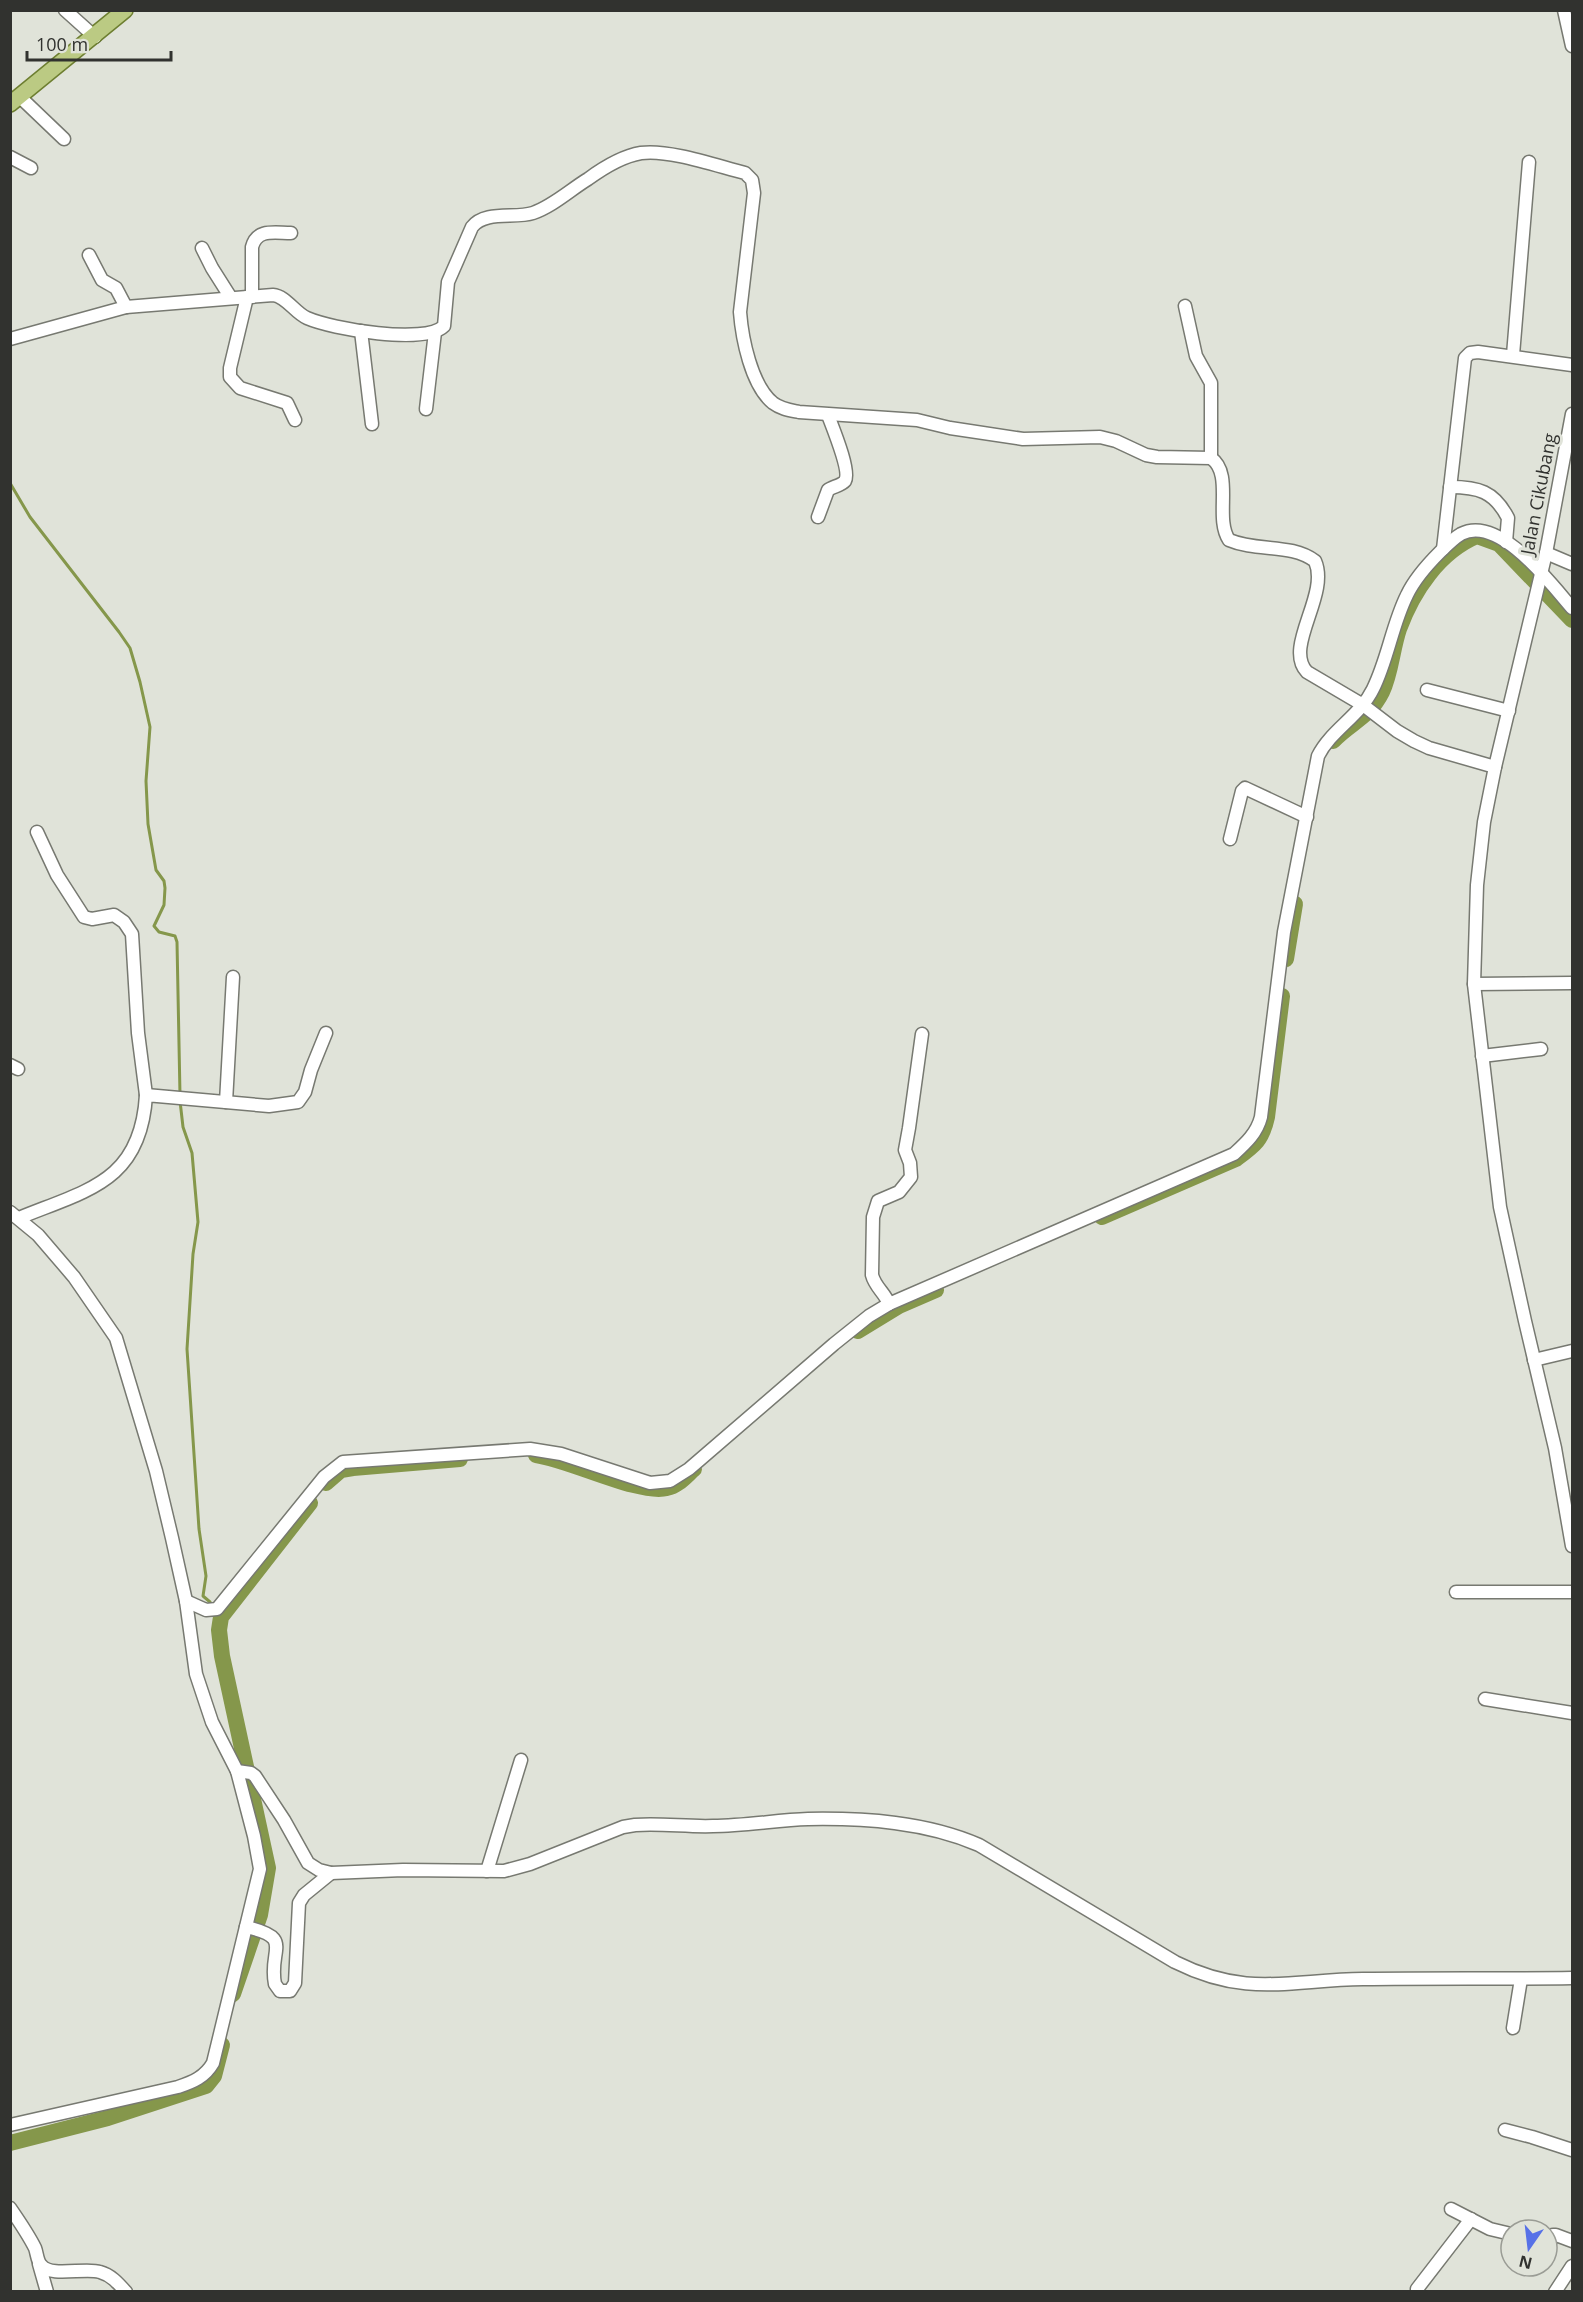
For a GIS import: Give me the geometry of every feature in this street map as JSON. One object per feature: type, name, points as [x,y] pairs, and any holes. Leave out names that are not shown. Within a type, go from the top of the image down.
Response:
[{"type":"main road","points":[[15,100],[95,37],[125,10]]},
{"type":"street","points":[[65,10],[95,37]]},
{"type":"street","points":[[1564,10],[1572,46]]},
{"type":"street","points":[[15,100],[64,139]]},
{"type":"street","points":[[10,339],[126,307],[278,296],[308,318],[361,332],[435,332],[443,328],[445,323],[448,282],[472,227],[479,220],[519,216],[540,210],[620,160],[640,153],[650,153],[695,160],[745,173],[754,184],[740,312],[741,330],[756,379],[771,401],[782,408],[828,415],[916,420],[950,428],[1023,439],[1100,437],[1116,441],[1146,455],[1212,458]]},
{"type":"street","points":[[10,157],[31,168]]},
{"type":"street","points":[[1513,356],[1529,162]]},
{"type":"street","points":[[291,233],[264,233],[254,239],[250,297],[230,368],[230,377],[240,388],[287,403],[295,420]]},
{"type":"street","points":[[202,248],[231,298]]},
{"type":"street","points":[[89,255],[102,280],[116,288],[126,307]]},
{"type":"street","points":[[1185,306],[1197,356],[1211,383],[1212,458],[1219,467],[1224,493],[1224,532],[1229,540],[1269,549],[1296,551],[1316,561],[1318,568],[1316,591],[1300,645],[1300,663],[1307,672],[1369,709],[1397,731],[1429,748],[1495,767]]},
{"type":"street","points":[[361,332],[372,424]]},
{"type":"street","points":[[426,409],[435,332]]},
{"type":"street","points":[[1443,549],[1465,358],[1470,353],[1478,352],[1572,365]]},
{"type":"street","name":"Jalan Cikubang","points":[[1572,414],[1540,582],[1495,767],[1480,856],[1475,921],[1474,984],[1500,1207],[1534,1360],[1567,1478],[1572,1546]]},
{"type":"street","points":[[818,517],[828,490],[843,483],[846,478],[845,466],[828,415]]},
{"type":"street","points":[[1450,487],[1474,488],[1493,498],[1508,518],[1506,542]]},
{"type":"street","points":[[186,1601],[206,1610],[217,1609],[324,1477],[343,1462],[530,1449],[561,1454],[650,1483],[670,1481],[689,1469],[869,1316],[889,1304],[1234,1154],[1251,1138],[1261,1117],[1284,932],[1317,762],[1322,749],[1369,709],[1392,631],[1407,595],[1423,570],[1443,549],[1461,534],[1476,531],[1489,533],[1506,542],[1540,582],[1572,608]]},
{"type":"street","points":[[1546,552],[1572,564]]},
{"type":"street","points":[[1427,690],[1509,711]]},
{"type":"street","points":[[1230,839],[1242,791],[1245,788],[1307,817]]},
{"type":"street","points":[[15,1215],[86,1191],[124,1165],[136,1144],[146,1095],[138,1034],[132,934],[124,922],[114,915],[92,919],[84,917],[57,875],[37,832]]},
{"type":"street","points":[[226,1102],[232,977]]},
{"type":"street","points":[[1474,984],[1572,983]]},
{"type":"street","points":[[146,1095],[269,1106],[298,1102],[305,1092],[311,1070],[326,1034]]},
{"type":"street","points":[[889,1304],[885,1294],[873,1281],[873,1216],[878,1201],[899,1192],[911,1177],[905,1143],[922,1034]]},
{"type":"street","points":[[1482,1056],[1541,1049]]},
{"type":"street","points":[[10,2125],[178,2087],[202,2077],[209,2071],[252,1928],[260,1862],[244,1772],[212,1722],[196,1674],[186,1601],[156,1471],[116,1338],[74,1277],[38,1235],[15,1215]]},
{"type":"street","points":[[1534,1360],[1572,1351]]},
{"type":"street","points":[[1456,1592],[1572,1592]]},
{"type":"street","points":[[1485,1699],[1572,1713]]},
{"type":"street","points":[[487,1870],[521,1760]]},
{"type":"street","points":[[244,1772],[255,1776],[284,1820],[308,1863],[319,1870],[331,1873],[393,1870],[504,1871],[516,1869],[623,1827],[635,1825],[714,1826],[808,1819],[868,1820],[918,1826],[955,1835],[979,1845],[1175,1962],[1195,1972],[1225,1981],[1257,1985],[1360,1979],[1572,1978]]},
{"type":"street","points":[[252,1928],[272,1935],[276,1941],[274,1980],[276,1987],[282,1991],[290,1990],[295,1983],[299,1903],[304,1895],[331,1873]]},
{"type":"street","points":[[1513,2028],[1521,1979]]},
{"type":"street","points":[[1505,2130],[1532,2136],[1572,2150]]},
{"type":"street","points":[[10,2208],[32,2243],[47,2292]]},
{"type":"street","points":[[1451,2209],[1490,2229],[1499,2231]]},
{"type":"street","points":[[1418,2289],[1471,2219]]},
{"type":"street","points":[[39,2264],[53,2271],[95,2270],[102,2272],[126,2292]]},
{"type":"street","points":[[1555,2292],[1572,2266]]},
{"type":"waterway","points":[[10,483],[30,517],[130,648],[140,682],[150,727],[146,781],[148,824],[156,870],[164,881],[165,888],[164,905],[154,926],[159,932],[175,936],[177,942],[180,1095]]},
{"type":"waterway","points":[[1333,741],[1366,714],[1377,701],[1387,677],[1399,629],[1412,601],[1439,562],[1463,543],[1477,536],[1499,544],[1572,620]]},
{"type":"waterway","points":[[1286,959],[1295,904]]},
{"type":"waterway","points":[[1102,1217],[1236,1159],[1257,1141],[1267,1117],[1282,996]]},
{"type":"waterway","points":[[180,1101],[183,1127],[192,1153],[198,1222],[193,1254],[187,1349],[199,1529],[206,1576],[203,1596],[210,1602]]},
{"type":"waterway","points":[[858,1331],[899,1306],[936,1290]]},
{"type":"waterway","points":[[536,1455],[622,1482],[655,1489],[675,1485],[694,1469]]},
{"type":"waterway","points":[[326,1483],[341,1470],[460,1459]]},
{"type":"waterway","points":[[233,1994],[260,1915],[268,1868],[222,1656],[219,1630],[221,1617],[310,1503]]},
{"type":"waterway","points":[[10,2143],[108,2118],[206,2086],[214,2076],[222,2045]]}]
